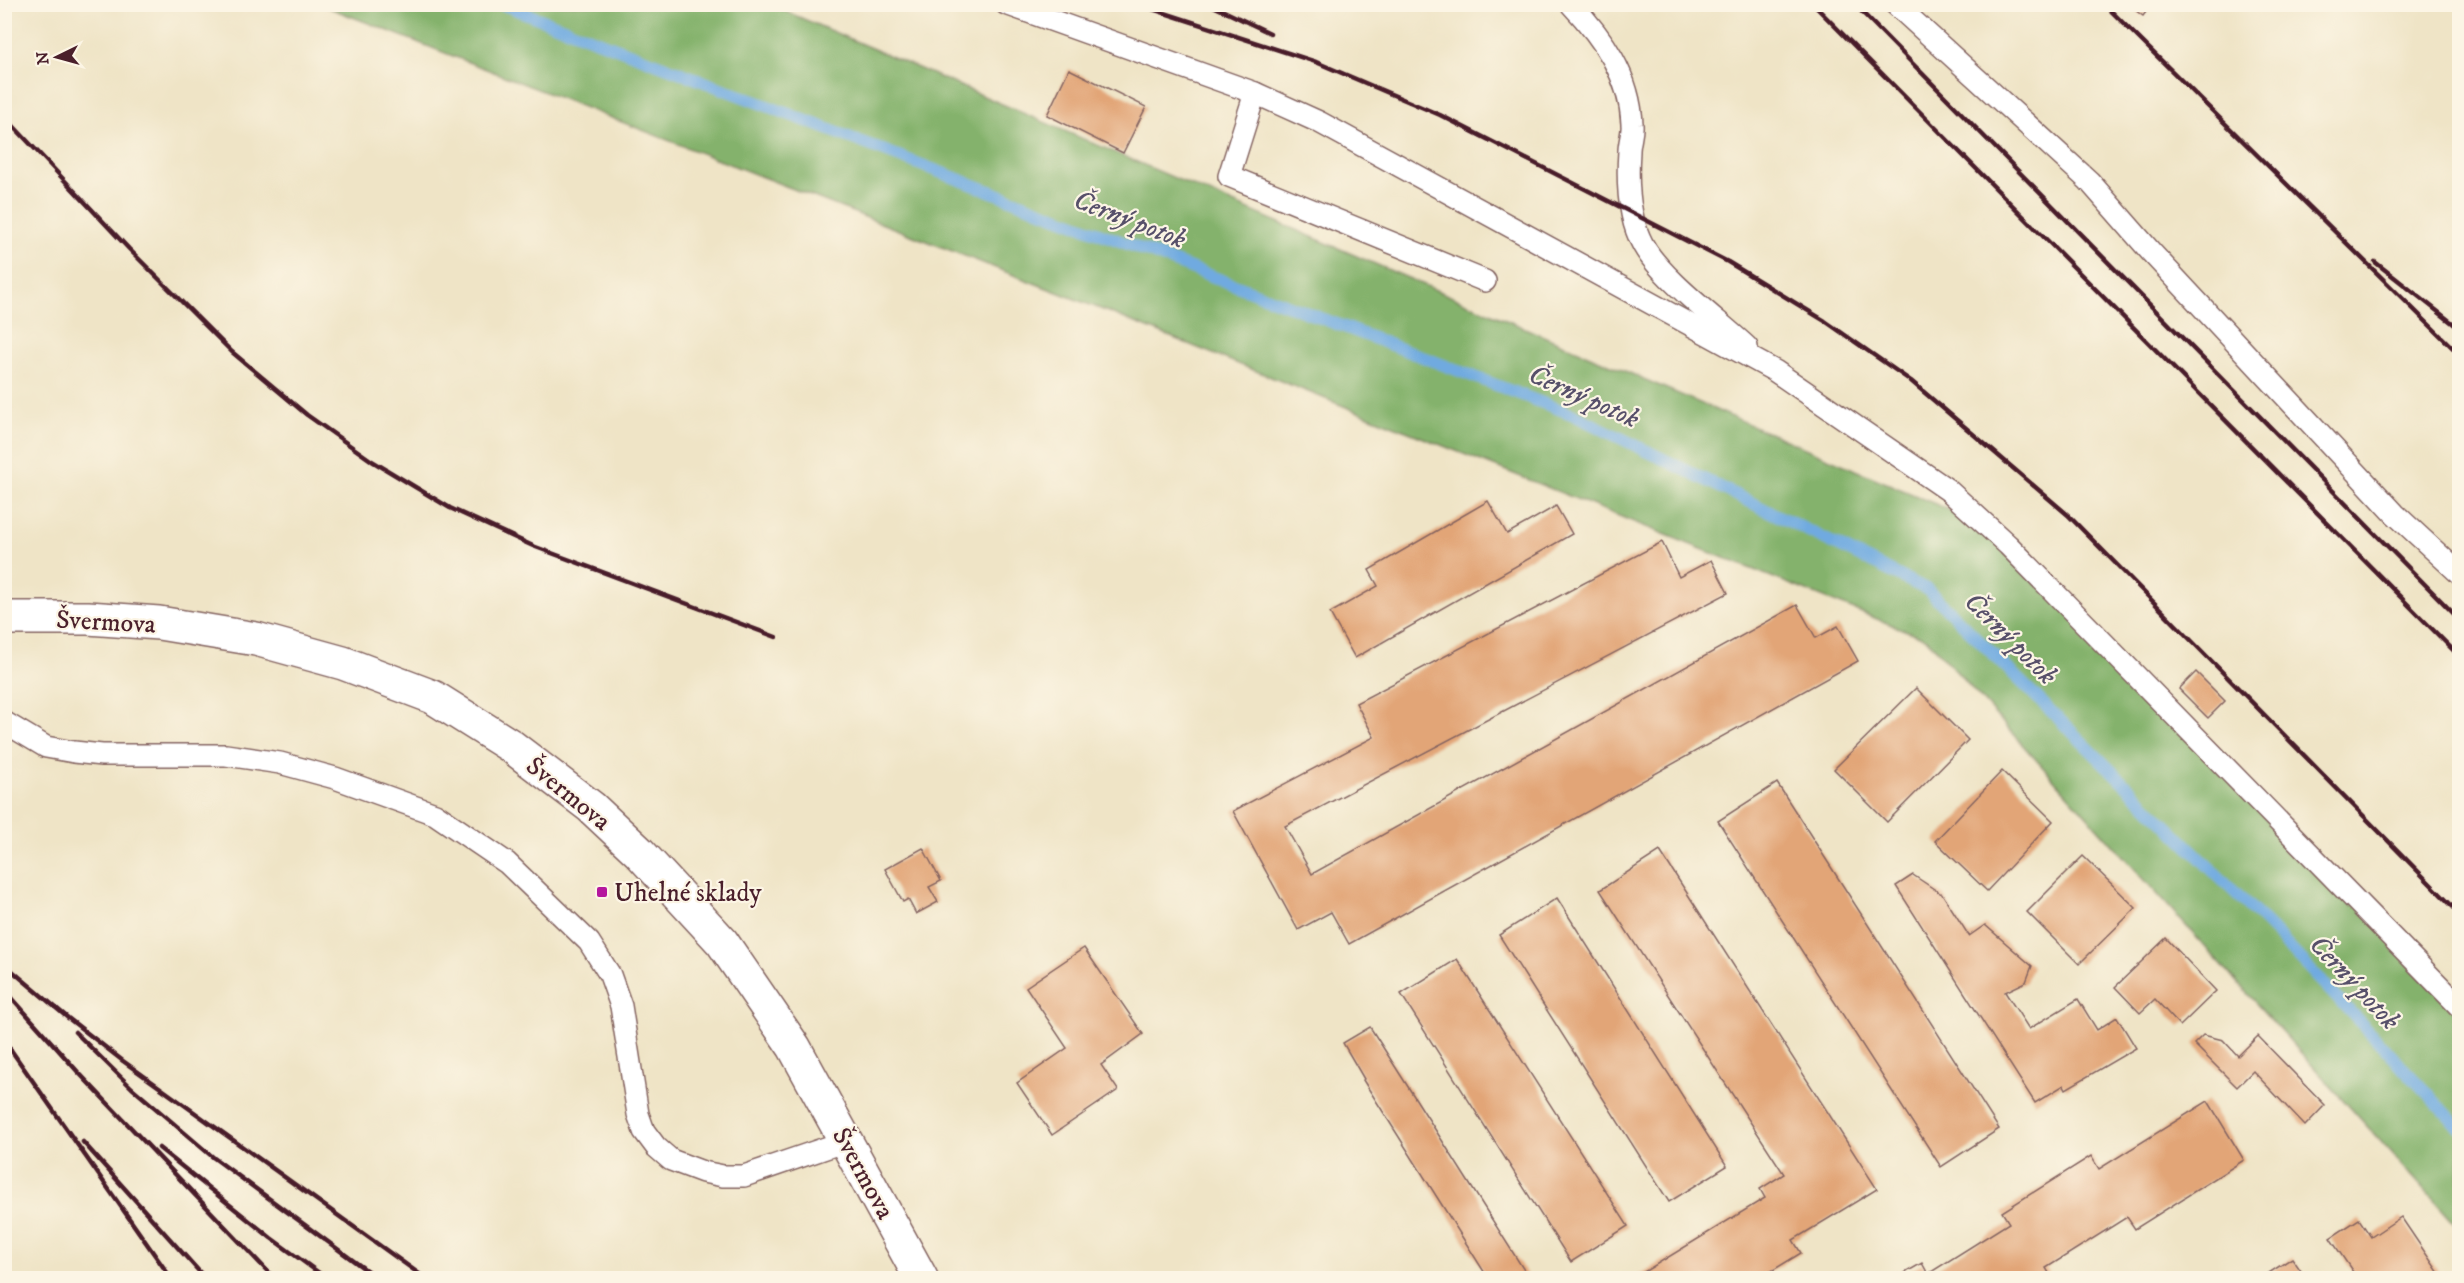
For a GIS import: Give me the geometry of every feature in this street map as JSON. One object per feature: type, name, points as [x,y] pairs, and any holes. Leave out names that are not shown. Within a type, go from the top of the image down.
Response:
[{"type":"street","name":"Švermova","points":[[4,618],[88,618],[159,623],[255,639],[343,663],[434,697],[511,746],[591,807],[639,852],[722,942],[794,1047],[921,1278]]},
{"type":"lane","points":[[1005,4],[1255,93],[1319,122],[1775,371],[1948,490],[2008,545],[2460,1007]]},
{"type":"lane","points":[[1571,4],[1610,54],[1619,69],[1628,93],[1632,125],[1629,169],[1631,211],[1643,245],[1656,263],[1775,371]]},
{"type":"lane","points":[[1895,4],[2089,181],[2159,260],[2395,514],[2460,574]]},
{"type":"lane","points":[[1255,93],[1229,176],[1485,281]]},
{"type":"lane","points":[[4,722],[46,747],[74,752],[102,755],[226,755],[280,763],[335,778],[435,814],[507,863],[589,942],[610,975],[621,1006],[638,1114],[644,1131],[656,1147],[672,1161],[703,1173],[744,1176],[846,1141]]},
{"type":"green space","points":[[322,5],[771,5],[1975,521],[2459,1004],[2459,1228],[1927,639],[1098,308]]},
{"type":"building","points":[[2127,4],[2152,4],[2143,16]]},
{"type":"building","points":[[1069,69],[1146,107],[1123,153],[1047,115]]},
{"type":"building","points":[[1488,501],[1507,534],[1556,506],[1572,534],[1355,658],[1330,613],[1378,586],[1369,570]]},
{"type":"building","points":[[1662,542],[1679,577],[1711,560],[1728,593],[1285,826],[1312,874],[1797,605],[1816,638],[1838,626],[1858,661],[1349,944],[1331,912],[1298,930],[1233,811],[1374,737],[1356,703]]},
{"type":"building","points":[[2196,672],[2225,701],[2208,718],[2179,689]]},
{"type":"building","points":[[1916,688],[1968,740],[1887,822],[1834,769]]},
{"type":"building","points":[[2002,771],[2053,821],[1987,891],[1935,841]]},
{"type":"building","points":[[1777,783],[1999,1129],[1941,1167],[1718,821]]},
{"type":"building","points":[[923,848],[941,881],[929,887],[938,902],[916,914],[908,899],[903,902],[885,869]]},
{"type":"building","points":[[1660,851],[1877,1189],[1793,1240],[1801,1253],[1760,1278],[1634,1278],[1765,1198],[1760,1189],[1784,1174],[1600,890]]},
{"type":"building","points":[[2083,856],[2136,908],[2079,964],[2027,912]]},
{"type":"building","points":[[1913,875],[1943,895],[1969,936],[1985,925],[2032,966],[2026,982],[2005,992],[2029,1029],[2078,999],[2097,1030],[2117,1017],[2136,1048],[2066,1089],[2064,1085],[2035,1103],[1896,886]]},
{"type":"building","points":[[1557,898],[1727,1166],[1669,1202],[1499,935]]},
{"type":"building","points":[[2166,938],[2216,991],[2180,1026],[2155,999],[2140,1013],[2115,987]]},
{"type":"building","points":[[1084,948],[1143,1034],[1101,1065],[1118,1090],[1052,1135],[1017,1083],[1067,1048],[1026,987]]},
{"type":"building","points":[[1457,959],[1628,1226],[1571,1262],[1401,994]]},
{"type":"building","points":[[1370,1027],[1529,1278],[1488,1278],[1363,1080],[1343,1043]]},
{"type":"building","points":[[2203,1035],[2223,1040],[2238,1056],[2258,1036],[2325,1105],[2305,1126],[2253,1071],[2237,1087],[2194,1044]]},
{"type":"building","points":[[2208,1101],[2244,1160],[2135,1229],[2127,1217],[2046,1268],[2052,1278],[1896,1278],[1922,1263],[1928,1274],[2009,1223],[2002,1212],[2091,1156],[2099,1169]]},
{"type":"building","points":[[2401,1217],[2441,1276],[2438,1278],[2357,1278],[2330,1238],[2359,1219],[2371,1237]]},
{"type":"building","points":[[2292,1258],[2306,1278],[2261,1278]]},
{"type":"waterway","name":"Černý potok","points":[[501,4],[1574,415],[1928,590],[2270,927],[2460,1128]]},
{"type":"railway","points":[[1137,4],[1316,62],[1440,115],[1728,262],[1825,321],[1911,381],[2068,515],[2460,914]]},
{"type":"railway","points":[[1209,4],[1270,33]]},
{"type":"railway","points":[[1813,4],[2460,657]]},
{"type":"railway","points":[[1854,4],[2460,620]]},
{"type":"railway","points":[[2104,4],[2460,355]]},
{"type":"railway","points":[[4,116],[129,249],[232,352],[307,415],[372,461],[450,508],[533,546],[776,637]]},
{"type":"railway","points":[[2375,262],[2460,329]]},
{"type":"railway","points":[[4,964],[123,1061],[425,1278]]},
{"type":"railway","points":[[4,989],[78,1072],[274,1278]]},
{"type":"railway","points":[[75,1032],[132,1088],[214,1158],[377,1278]]},
{"type":"railway","points":[[4,1040],[171,1278]]},
{"type":"railway","points":[[83,1142],[205,1278]]},
{"type":"railway","points":[[159,1148],[271,1238],[326,1278]]},
{"type":"place","name":"Uhelné sklady","points":[[602,892]]}]
